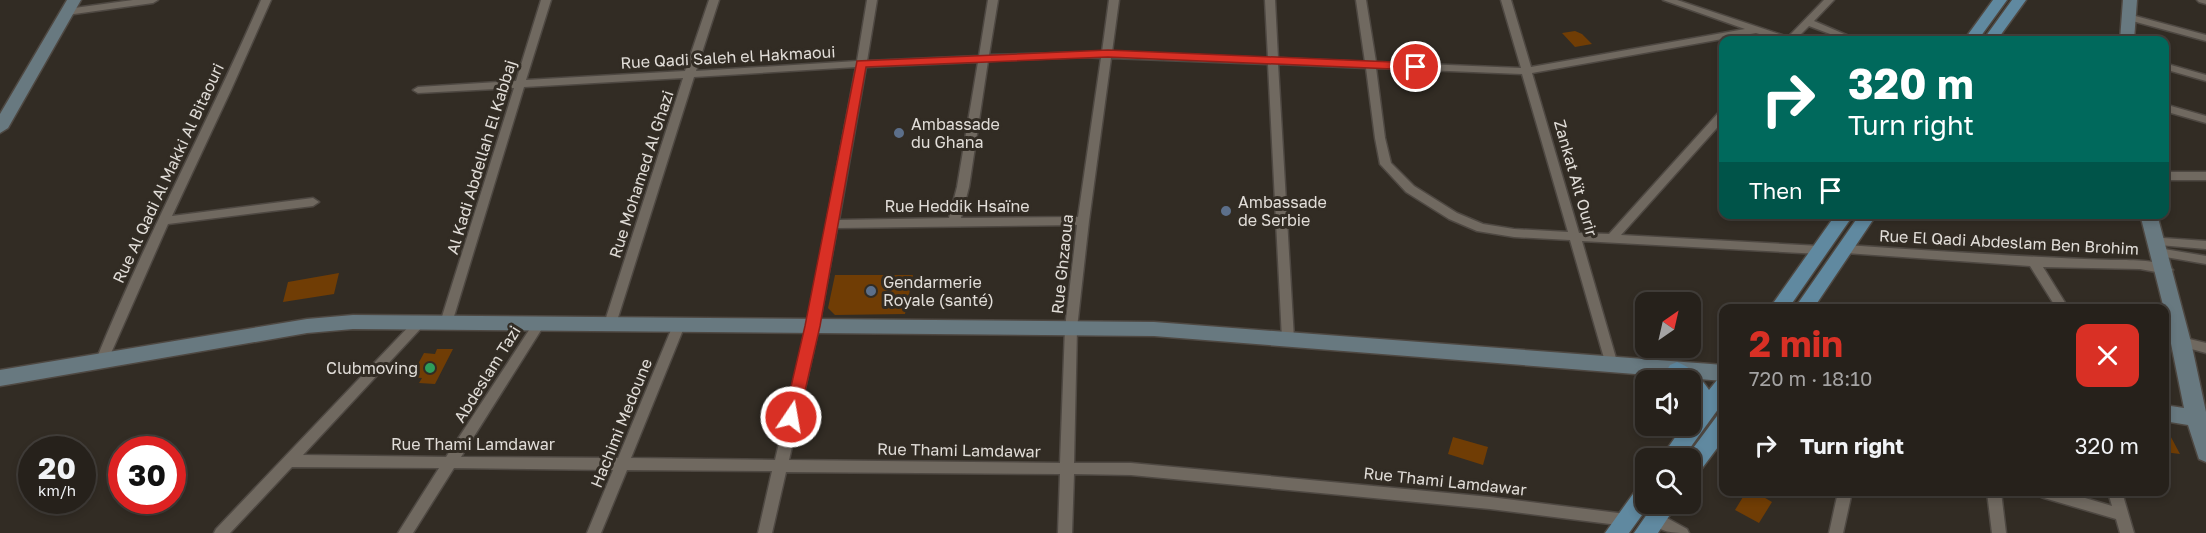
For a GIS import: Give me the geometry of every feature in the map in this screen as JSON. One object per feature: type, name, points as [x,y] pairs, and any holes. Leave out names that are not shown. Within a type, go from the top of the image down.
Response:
[{"type":"main road","points":[[1974,36],[2000,0]]},
{"type":"main road","points":[[1993,36],[2019,0]]},
{"type":"main road","points":[[2130,0],[2135,36]]},
{"type":"main road","points":[[2128,36],[2136,0]]},
{"type":"main road","points":[[0,128],[71,6]]},
{"type":"main road","points":[[1782,304],[1842,219]]},
{"type":"main road","points":[[1807,304],[1866,219]]},
{"type":"main road","points":[[2150,219],[2164,257],[2203,384],[2202,413]]},
{"type":"main road","points":[[2156,219],[2164,257]]},
{"type":"main road","points":[[0,378],[323,324],[419,323],[1154,329],[1677,370]]},
{"type":"main road","points":[[2192,344],[2206,453]]},
{"type":"main road","points":[[1701,372],[1719,373]]},
{"type":"main road","points":[[1678,448],[1719,392]]},
{"type":"main road","points":[[1701,394],[1709,405]]},
{"type":"main road","points":[[2169,412],[2202,413]]},
{"type":"main road","points":[[1701,454],[1719,429]]},
{"type":"main road","points":[[1621,527],[1635,507]]},
{"type":"street","points":[[71,6],[153,0]]},
{"type":"street","name":"Rue Al Qadi Al Makki Al Bitaouri","points":[[102,360],[162,221],[205,135],[266,0]]},
{"type":"street","name":"Al Kadi Abdellah El Kabbaj","points":[[446,323],[546,0]]},
{"type":"street","name":"Rue Mohamed Al Ghazi","points":[[610,324],[714,0]]},
{"type":"street","points":[[765,533],[813,326],[872,0]]},
{"type":"street","points":[[954,223],[963,187],[993,0]]},
{"type":"street","name":"Rue Ghzaoua","points":[[1065,533],[1071,328],[1083,221],[1114,0]]},
{"type":"street","points":[[1270,0],[1288,339]]},
{"type":"street","points":[[1361,0],[1386,164],[1410,189],[1453,216],[1481,228],[1514,233],[1820,250]]},
{"type":"street","name":"Zankat Aït Ourir","points":[[1506,0],[1612,365]]},
{"type":"street","points":[[1668,0],[1775,36]]},
{"type":"street","points":[[1814,0],[1827,2]]},
{"type":"street","points":[[1793,36],[1827,2]]},
{"type":"street","points":[[2132,18],[2206,38]]},
{"type":"street","points":[[1808,22],[1843,36]]},
{"type":"street","name":"Rue Qadi Saleh el Hakmaoui","points":[[1722,36],[1755,30]]},
{"type":"street","name":"Rue Qadi Saleh el Hakmaoui","points":[[418,90],[861,64],[1108,54],[1528,71],[1719,37]]},
{"type":"street","points":[[2169,67],[2206,78]]},
{"type":"street","points":[[2169,109],[2206,120]]},
{"type":"street","points":[[1611,239],[1719,119]]},
{"type":"street","points":[[2169,176],[2206,176]]},
{"type":"street","points":[[162,221],[313,202]]},
{"type":"street","name":"Rue Heddik Hsaïne","points":[[832,224],[912,221],[954,223],[1083,221]]},
{"type":"street","points":[[2164,257],[2206,245]]},
{"type":"street","name":"Rue El Qadi Abdeslam Ben Brohim","points":[[1846,249],[2034,262],[2140,265],[2164,257]]},
{"type":"street","points":[[2164,257],[2206,260]]},
{"type":"street","points":[[2034,262],[2060,304]]},
{"type":"street","points":[[220,533],[419,323]]},
{"type":"street","name":"Abdeslam Tazi","points":[[405,533],[539,324]]},
{"type":"street","name":"Hachimi Medoune","points":[[594,533],[679,325]]},
{"type":"street","name":"Rue Thami Lamdawar","points":[[290,461],[1131,469],[1490,503],[1621,527]]},
{"type":"street","points":[[1836,533],[1844,496]]},
{"type":"street","points":[[1994,496],[1999,533]]},
{"type":"street","points":[[2058,496],[2122,515]]},
{"type":"street","points":[[2116,496],[2127,533]]},
{"type":"street","points":[[1656,518],[1682,533]]},
{"type":"building","points":[[1575,31],[1582,34],[1592,44],[1575,47],[1562,33]]},
{"type":"building","points":[[339,273],[334,294],[283,302],[288,282]]},
{"type":"building","name":"Gendarmerie Royale (santé)","points":[[835,275],[913,275],[905,314],[835,315],[828,308]]},
{"type":"building","name":"Clubmoving","points":[[437,349],[453,349],[435,384],[419,383],[422,378],[411,377],[424,353],[435,354]]},
{"type":"building","points":[[2169,433],[2180,454],[2169,453]]},
{"type":"building","points":[[1453,437],[1488,447],[1483,465],[1448,454]]},
{"type":"building","points":[[1744,496],[1762,496],[1772,502],[1759,523],[1735,510]]},
{"type":"place","name":"Ambassade du Ghana","points":[[899,133]]},
{"type":"place","name":"Ambassade de Serbie","points":[[1226,211]]},
{"type":"place","name":"Gendarmerie Royale (santé)","points":[[871,291]]},
{"type":"place","name":"Clubmoving","points":[[430,368]]},
{"type":"route","points":[[791,417],[813,326],[855,108],[861,64],[1108,54],[1416,67]]}]
